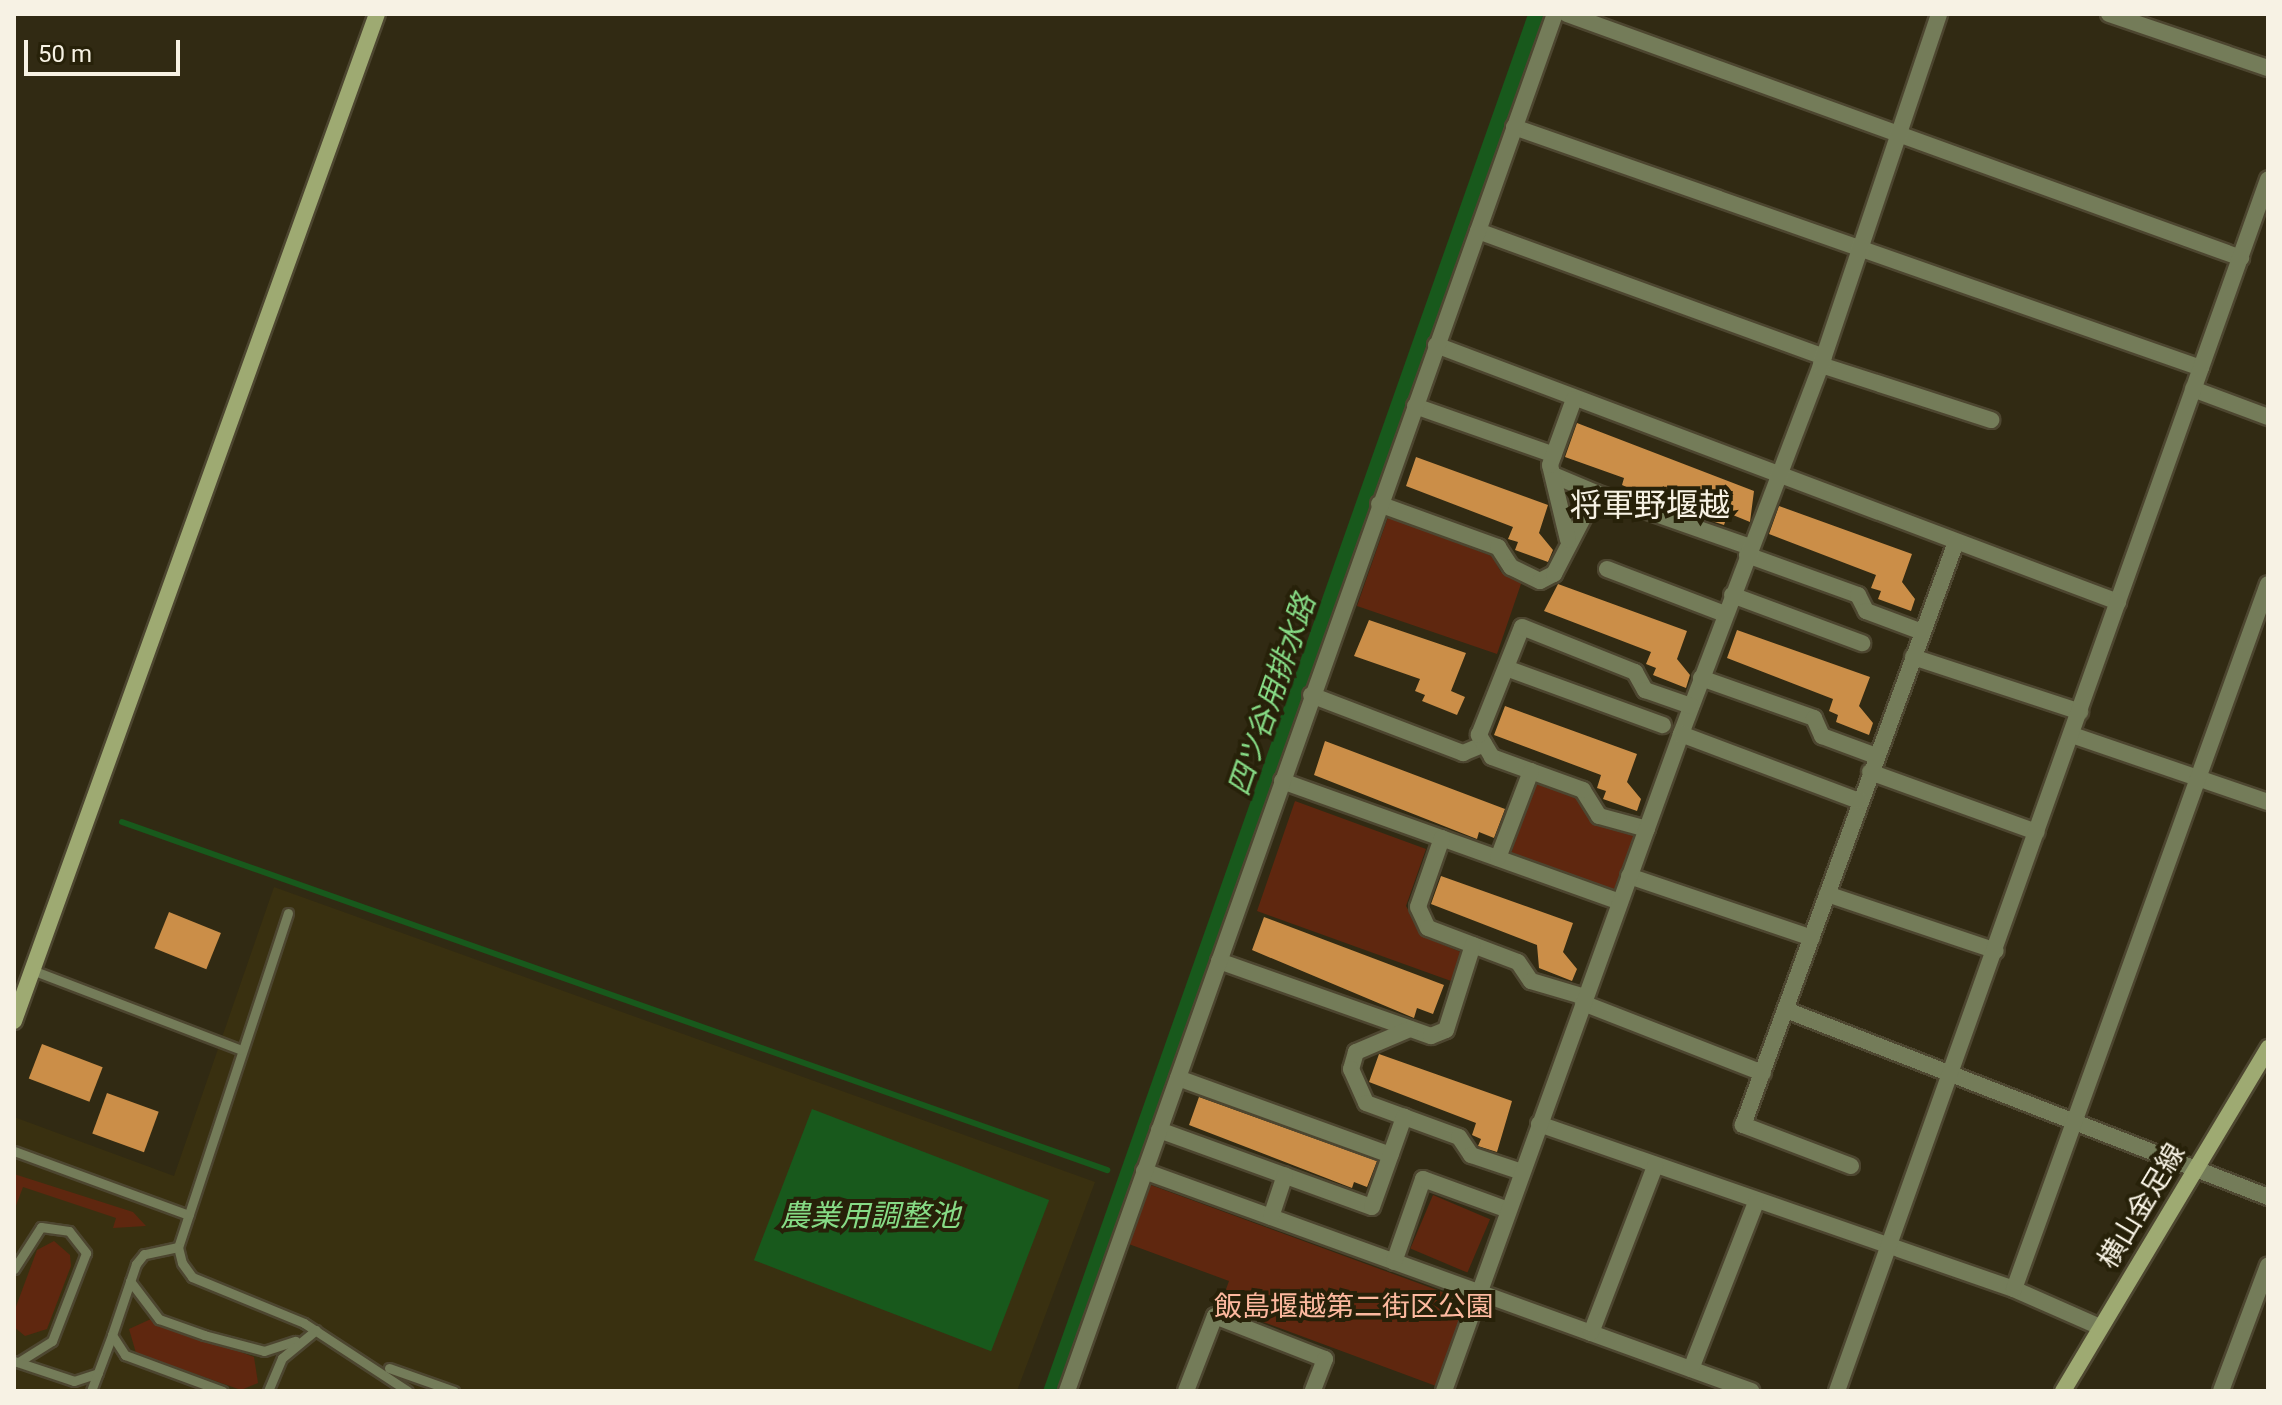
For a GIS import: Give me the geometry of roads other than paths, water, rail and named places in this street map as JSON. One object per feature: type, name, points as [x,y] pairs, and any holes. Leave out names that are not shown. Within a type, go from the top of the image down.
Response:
[{"type":"street","points":[[14,1021],[377,14]]},
{"type":"street","points":[[1067,1391],[1311,695],[1555,14]]},
{"type":"street","points":[[1567,14],[2241,258]]},
{"type":"street","points":[[1444,1391],[1701,678],[1822,361],[1939,14]]},
{"type":"street","points":[[2109,14],[2268,68]]},
{"type":"street","points":[[1514,127],[1859,253],[2201,368]]},
{"type":"street","points":[[1837,1391],[2268,179]]},
{"type":"street","points":[[1478,231],[1822,361],[1991,420]]},
{"type":"street","points":[[1436,345],[2118,602]]},
{"type":"street","points":[[2193,389],[2268,417]]},
{"type":"street","points":[[1568,540],[1553,475],[1554,455],[1574,399]]},
{"type":"street","points":[[1415,406],[1554,455]]},
{"type":"street","points":[[1553,475],[1858,595],[1866,611],[1922,632]]},
{"type":"street","points":[[1379,504],[1498,547],[1511,567],[1540,581],[1554,574],[1568,540],[1596,493]]},
{"type":"street","points":[[1851,1166],[1743,1125],[1956,542]]},
{"type":"street","points":[[1607,569],[1725,614]]},
{"type":"street","points":[[1732,595],[1862,643]]},
{"type":"street","points":[[2014,1289],[2197,774],[2266,596]]},
{"type":"street","points":[[1647,829],[1599,816],[1583,790],[1492,757],[1479,735],[1522,627],[1635,672],[1645,690],[1691,706]]},
{"type":"street","points":[[1913,657],[2080,712]]},
{"type":"street","points":[[1506,668],[1663,725]]},
{"type":"street","points":[[1701,678],[1814,718],[1822,736],[1873,764],[2037,832]]},
{"type":"street","points":[[1311,695],[1463,753],[1484,744]]},
{"type":"street","points":[[1681,734],[1859,801]]},
{"type":"street","points":[[2072,735],[2197,774],[2268,802]]},
{"type":"street","points":[[1498,858],[1531,771]]},
{"type":"street","points":[[1282,781],[1620,902]]},
{"type":"street","points":[[1442,838],[1418,907],[1428,928],[1518,962],[1531,981],[1763,1073]]},
{"type":"street","points":[[1629,876],[1812,938]]},
{"type":"street","points":[[1827,894],[1996,951]]},
{"type":"street","points":[[1219,961],[1431,1036],[1446,1030],[1473,945]]},
{"type":"street","points":[[1786,1010],[1952,1071],[2073,1122],[2268,1197]]},
{"type":"street","points":[[1410,1029],[1356,1052],[1351,1069],[1366,1103],[1459,1137],[1471,1155],[1522,1172]]},
{"type":"street","name":"横山金足線","points":[[2063,1391],[2268,1048]]},
{"type":"street","points":[[1178,1078],[1391,1155]]},
{"type":"street","points":[[1159,1130],[1372,1207],[1404,1117]]},
{"type":"street","points":[[1539,1124],[1888,1250],[2014,1289],[2100,1327]]},
{"type":"street","points":[[1591,1333],[1655,1166]]},
{"type":"street","points":[[1144,1171],[1751,1391]]},
{"type":"street","points":[[1271,1217],[1285,1175]]},
{"type":"street","points":[[1394,1262],[1423,1179],[1508,1210]]},
{"type":"street","points":[[1691,1369],[1756,1202]]},
{"type":"street","points":[[2221,1391],[2268,1265]]},
{"type":"street","points":[[1186,1391],[1215,1316],[1325,1359],[1313,1391]]},
{"type":"lane","points":[[288,913],[178,1247],[192,1277],[316,1330],[367,1360],[408,1391]]},
{"type":"lane","points":[[32,970],[241,1050]]},
{"type":"lane","points":[[14,1151],[189,1215]]},
{"type":"lane","points":[[14,1269],[41,1227],[69,1231],[86,1253],[52,1341],[16,1361]]},
{"type":"lane","points":[[91,1391],[130,1281],[144,1254],[178,1247]]},
{"type":"lane","points":[[130,1281],[159,1319],[264,1351],[316,1330]]},
{"type":"lane","points":[[112,1335],[125,1355],[223,1391]]},
{"type":"lane","points":[[268,1391],[295,1341]]},
{"type":"lane","points":[[367,1360],[454,1391]]},
{"type":"lane","points":[[16,1361],[74,1381],[98,1373]]},
{"type":"water","name":"四ツ谷用排水路","points":[[1528,14],[1547,14],[1057,1391],[1043,1391]]},
{"type":"water","name":"農業用調整池","points":[[812,1109],[1049,1200],[991,1351],[754,1260]]},
{"type":"waterway","points":[[122,822],[1107,1170]]},
{"type":"district","name":"将軍野堰越","points":[[1650,505]]},
{"type":"park label","name":"飯島堰越第二街区公園","points":[[1354,1307]]}]
